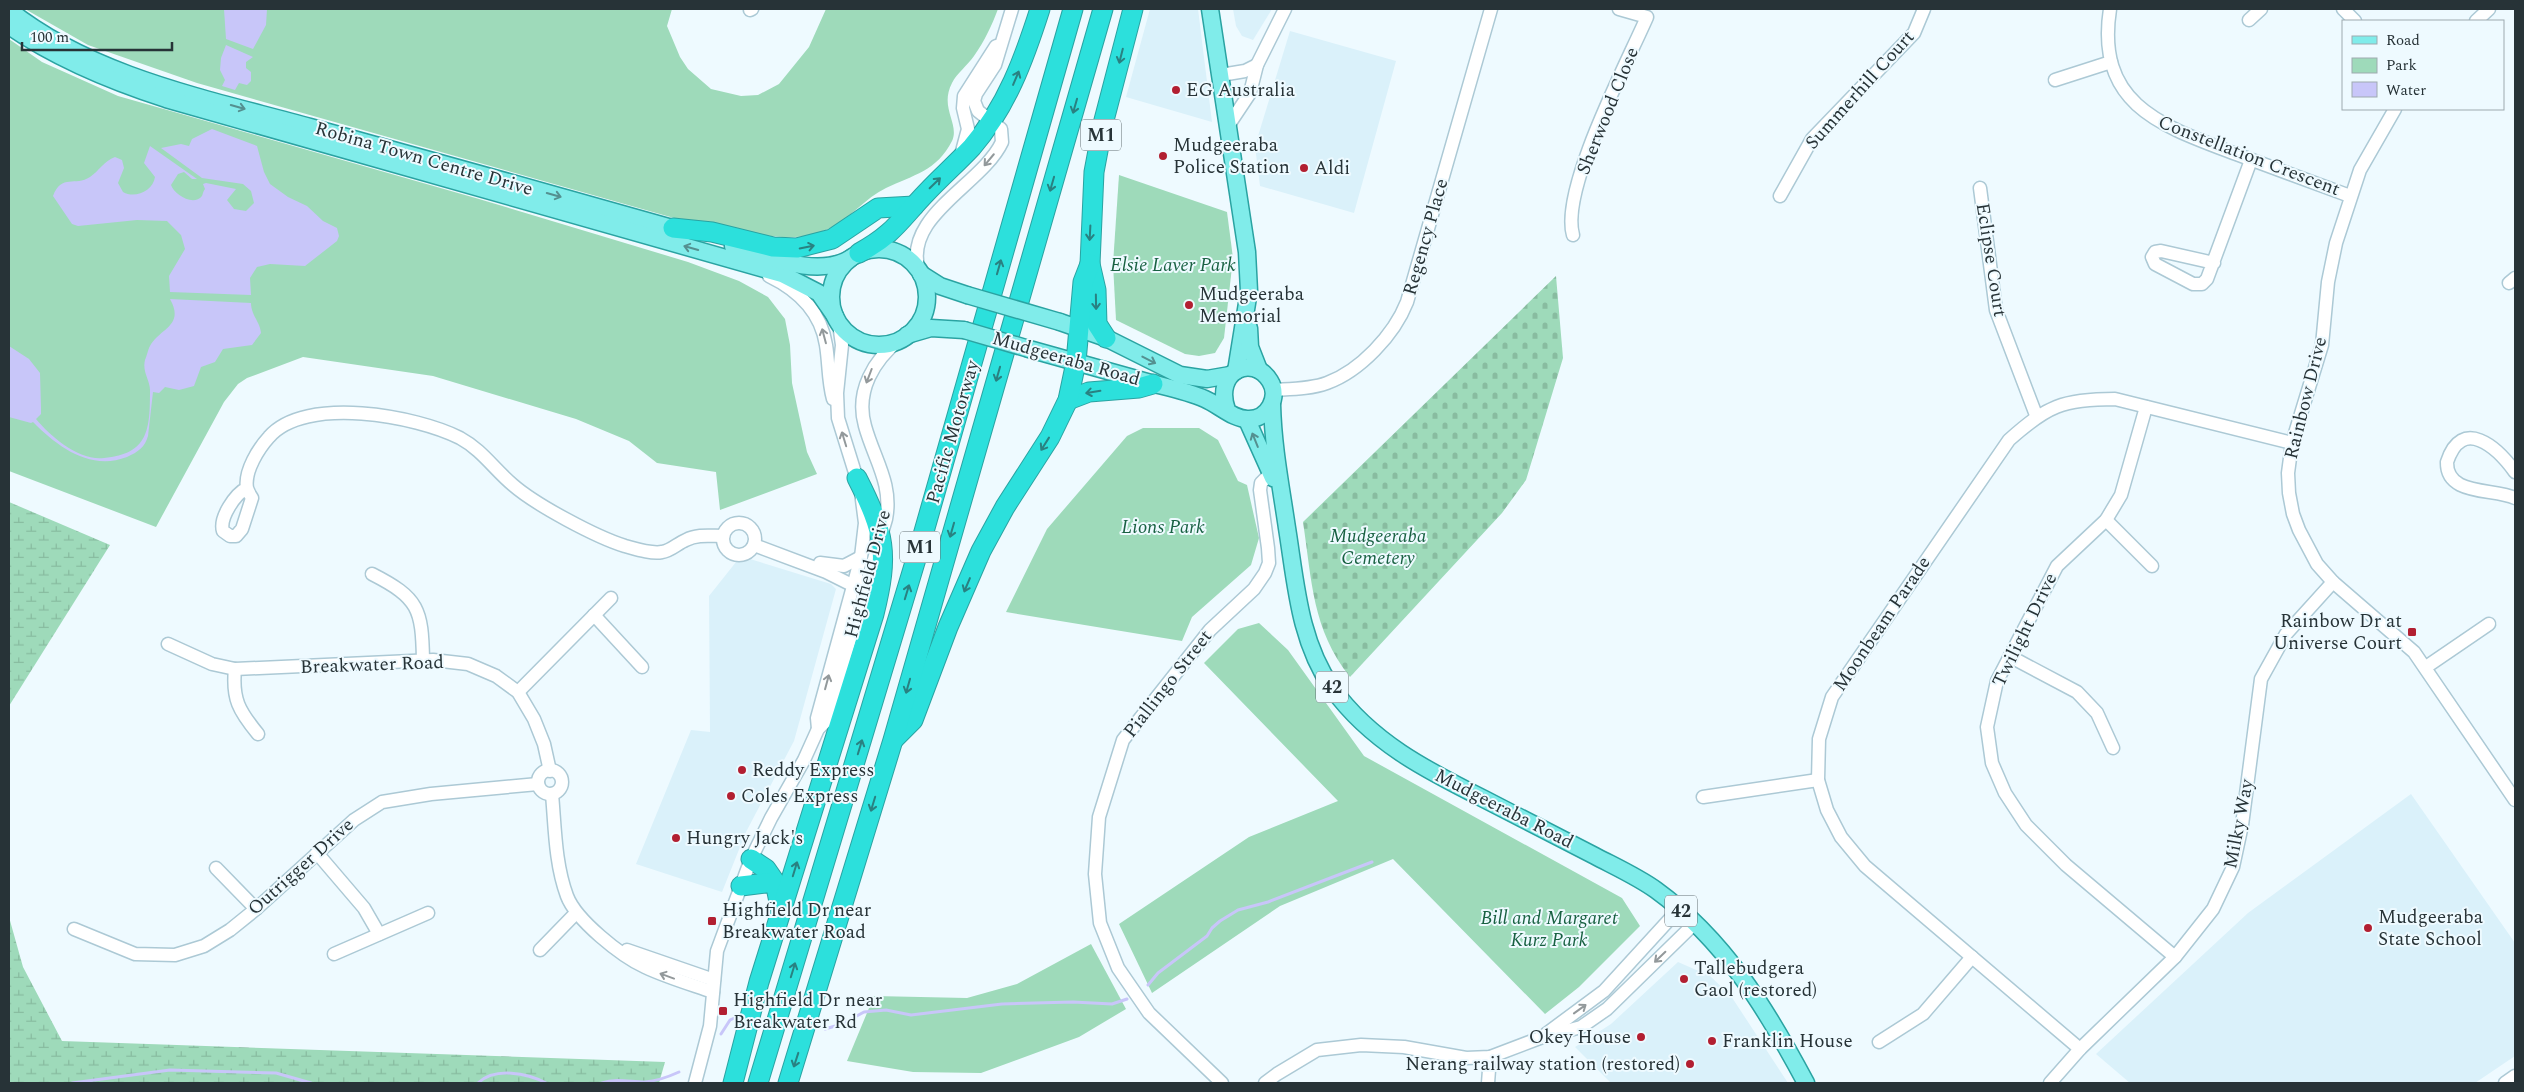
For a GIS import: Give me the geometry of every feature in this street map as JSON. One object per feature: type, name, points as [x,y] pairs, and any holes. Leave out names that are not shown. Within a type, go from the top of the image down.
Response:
[{"type":"highway","points":[[855,255],[893,231],[914,206],[958,162],[992,120],[1015,82],[1040,9]]},
{"type":"highway","name":"Pacific Motorway","points":[[758,1083],[916,558],[1073,9]]},
{"type":"highway","name":"Pacific Motorway","points":[[788,1083],[892,740],[1103,9]]},
{"type":"highway","name":"M1","points":[[1106,338],[1097,324],[1096,290],[1090,264],[1092,197],[1098,149],[1133,9]]},
{"type":"highway","points":[[673,228],[712,232],[773,248],[797,248],[829,240],[881,207],[914,206]]},
{"type":"highway","name":"M1","points":[[892,740],[913,720],[948,627],[982,551],[1005,506],[1050,437],[1068,400],[1076,362],[1083,282],[1090,264]]},
{"type":"highway","points":[[1068,400],[1089,392],[1139,388],[1153,384]]},
{"type":"highway","name":"M1","points":[[733,1083],[759,982],[874,614],[884,570],[881,534],[857,478]]},
{"type":"highway","points":[[751,859],[766,869],[774,882],[782,913]]},
{"type":"highway","points":[[741,886],[774,882]]},
{"type":"main road","points":[[1210,9],[1247,252],[1247,306],[1250,347],[1259,370]]},
{"type":"main road","name":"Robina Town Centre Drive","points":[[9,10],[60,43],[98,62],[207,104]]},
{"type":"main road","name":"Robina Town Centre Drive","points":[[9,26],[57,56],[116,82],[207,104],[782,274],[808,286],[825,300],[837,320]]},
{"type":"main road","name":"Robina Town Centre Drive","points":[[269,122],[673,228],[813,267],[836,265],[855,255]]},
{"type":"main road","points":[[878,249],[894,252],[906,258],[920,273],[926,291],[925,308],[916,326],[902,338],[887,344],[872,344],[854,338],[837,320],[831,300],[833,283],[840,269],[855,255],[878,249]]},
{"type":"main road","name":"Mudgeeraba Road","points":[[920,273],[940,286],[1078,327],[1106,338],[1180,375],[1208,379],[1233,373]]},
{"type":"main road","points":[[1233,373],[1243,368],[1259,370],[1266,375],[1273,397],[1262,416],[1247,420],[1239,418],[1227,410],[1222,391],[1233,373],[1247,306]]},
{"type":"main road","name":"Mudgeeraba Road","points":[[902,338],[931,328],[964,330],[1204,399],[1227,410]]},
{"type":"main road","name":"Mudgeeraba Road","points":[[1273,397],[1273,445],[1302,623],[1310,646],[1332,687],[1362,722],[1380,739],[1424,768],[1624,871],[1655,890],[1679,909],[1718,946],[1748,983],[1806,1083]]},
{"type":"main road","name":"Mudgeeraba Road","points":[[1247,420],[1280,491]]},
{"type":"street","points":[[920,273],[917,252],[924,229],[1002,144],[1002,130],[977,109],[974,99],[995,65],[1002,34],[1012,9]]},
{"type":"street","points":[[1228,126],[1250,93],[1257,64],[1285,9]]},
{"type":"street","name":"Regency Place","points":[[1273,397],[1325,384],[1346,374],[1378,344],[1399,320],[1407,302],[1491,9]]},
{"type":"street","name":"Sherwood Close","points":[[1574,235],[1571,225],[1572,206],[1585,161],[1647,17],[1619,9]]},
{"type":"street","name":"Summerhill Court","points":[[1780,196],[1812,139],[1914,33],[1924,9]]},
{"type":"street","name":"Constellation Crescent","points":[[2110,9],[2107,31],[2111,62],[2120,83],[2133,102],[2158,122],[2173,130],[2350,196]]},
{"type":"street","points":[[2249,20],[2261,9]]},
{"type":"street","points":[[2343,9],[2354,20]]},
{"type":"street","points":[[2477,20],[2489,9]]},
{"type":"street","points":[[958,162],[967,134],[963,106],[965,94],[1002,34]]},
{"type":"street","points":[[2055,80],[2111,62]]},
{"type":"street","points":[[1220,75],[1245,71],[1257,64]]},
{"type":"street","name":"Rainbow Drive","points":[[2394,110],[2360,170],[2350,196],[2332,257],[2322,345],[2292,443],[2288,473],[2293,514],[2306,548],[2333,582],[2404,641],[2426,667],[2515,800]]},
{"type":"street","points":[[2214,263],[2251,160]]},
{"type":"street","name":"Eclipse Court","points":[[1980,188],[1996,310],[2036,415]]},
{"type":"street","points":[[738,261],[793,290],[814,313],[825,340],[830,383],[838,418]]},
{"type":"street","name":"Highfield Drive","points":[[818,729],[817,718],[860,557],[865,516],[857,478],[838,418],[842,345],[837,320]]},
{"type":"street","name":"Highfield Drive","points":[[695,1083],[710,1026],[717,951],[751,859],[771,818],[804,760],[818,729],[826,721],[887,514],[888,490],[865,427],[863,403],[872,368],[902,338]]},
{"type":"street","name":"Moonbeam Parade","points":[[2080,1049],[1865,866],[1841,837],[1827,810],[1818,780],[1819,739],[1832,697],[2009,440],[2036,415],[2066,403],[2091,399],[2115,399],[2292,443]]},
{"type":"street","name":"Twilight Drive","points":[[2146,407],[2121,495],[2106,520],[2057,566],[1997,681],[1987,727],[1992,763],[2005,793],[2026,826],[2066,864],[2175,957]]},
{"type":"street","points":[[247,488],[253,462],[260,448],[271,434],[291,422],[308,415],[331,412],[369,414],[420,423],[460,438],[482,452],[496,470],[527,496],[624,546],[661,552],[698,536],[723,536]]},
{"type":"street","points":[[2515,472],[2499,452],[2484,441],[2476,439],[2462,440],[2456,444],[2447,462],[2452,480],[2458,485],[2466,488],[2498,492],[2515,498]]},
{"type":"street","name":"Piallingo Street","points":[[1222,1083],[1149,1013],[1118,968],[1100,922],[1095,874],[1099,817],[1123,740],[1210,630],[1254,589],[1265,573],[1269,563],[1260,490],[1261,483],[1270,473]]},
{"type":"street","points":[[2106,520],[2152,566]]},
{"type":"street","points":[[754,541],[743,555],[732,554],[725,548],[723,536],[730,526],[741,523],[750,528],[754,541],[853,584],[870,574]]},
{"type":"street","points":[[754,541],[831,566],[846,566],[860,557]]},
{"type":"street","points":[[372,574],[398,587],[414,603],[422,622],[423,660]]},
{"type":"street","name":"Milky Way","points":[[2050,1083],[2080,1049],[2175,957],[2213,909],[2233,867],[2242,825],[2261,679],[2286,634],[2333,582]]},
{"type":"street","points":[[518,692],[611,598]]},
{"type":"street","points":[[594,615],[642,667]]},
{"type":"street","points":[[2426,667],[2490,624]]},
{"type":"street","name":"Breakwater Road","points":[[168,644],[212,664],[235,669],[423,660],[468,664],[496,676],[518,692],[534,719],[544,744],[550,770],[557,773],[561,780],[560,788],[552,794],[559,865],[567,896],[576,913],[597,933],[615,946],[714,986]]},
{"type":"street","points":[[2011,657],[2077,692],[2097,713],[2113,748]]},
{"type":"street","points":[[235,669],[233,687],[240,711],[258,734]]},
{"type":"street","points":[[550,770],[541,774],[538,784],[542,791],[552,794]]},
{"type":"street","points":[[1703,797],[1818,780]]},
{"type":"street","name":"Outrigger Drive","points":[[74,929],[135,954],[175,955],[204,946],[230,930],[256,909],[354,820],[382,802],[432,794],[538,784]]},
{"type":"street","points":[[317,853],[364,908],[379,934]]},
{"type":"street","points":[[216,868],[256,909]]},
{"type":"street","points":[[1540,1038],[1604,991],[1679,909]]},
{"type":"street","points":[[334,954],[428,912]]},
{"type":"street","points":[[540,950],[576,913]]},
{"type":"street","points":[[1265,1083],[1317,1050],[1361,1045],[1404,1047],[1466,1058],[1490,1056],[1540,1038],[1581,1027],[1607,1009],[1695,923]]},
{"type":"street","points":[[1879,1042],[1923,1014],[1972,957]]},
{"type":"street","points":[[1488,1083],[1490,1056]]},
{"type":"street","points":[[2505,1083],[2515,1076]]},
{"type":"shaded area","points":[[1150,9],[1198,9],[1212,122],[1126,97]]},
{"type":"shaded area","points":[[1233,9],[1272,9],[1253,40],[1242,36],[1236,26]]},
{"type":"shaded area","points":[[1290,31],[1396,61],[1354,213],[1260,186],[1255,146]]},
{"type":"shaded area","points":[[750,559],[831,584],[836,589],[794,741],[746,832],[722,892],[636,864],[691,730],[710,732],[709,596],[736,562]]},
{"type":"shaded area","name":"Mudgeeraba State School","points":[[2411,794],[2515,943],[2515,1056],[2475,1083],[2130,1083],[2096,1054],[2248,913]]},
{"type":"shaded area","points":[[1678,962],[1710,976],[1731,996],[1788,1083],[1611,1083],[1575,1047],[1611,1024]]},
{"type":"green space","points":[[25,9],[672,9],[667,26],[680,57],[688,69],[711,89],[741,96],[758,95],[779,84],[809,47],[826,9],[998,9],[978,51],[952,83],[949,92],[948,108],[954,128],[954,135],[946,151],[939,159],[924,171],[878,192],[838,224],[816,234],[787,237],[759,234],[710,223],[674,218],[197,83],[88,45]]},
{"type":"green space","points":[[9,39],[42,62],[118,96],[479,199],[688,262],[739,281],[768,297],[785,319],[790,345],[792,383],[807,452],[817,474],[720,510],[716,472],[657,463],[629,441],[576,419],[433,376],[303,357],[247,378],[238,384],[224,402],[156,527],[9,471]]},
{"type":"green space","name":"Elsie Laver Park","points":[[1119,175],[1227,212],[1233,258],[1224,338],[1215,353],[1199,356],[1185,354],[1116,320],[1113,264]]},
{"type":"green space","name":"Mudgeeraba Cemetery","points":[[1556,276],[1563,358],[1526,480],[1502,513],[1350,677],[1337,659],[1321,622],[1312,584],[1303,522]]},
{"type":"green space","name":"Lions Park","points":[[1143,428],[1199,428],[1218,440],[1238,481],[1247,485],[1259,538],[1251,565],[1192,617],[1182,641],[1006,612],[1047,529],[1127,436]]},
{"type":"green space","points":[[9,502],[110,545],[9,706]]},
{"type":"green space","name":"Bill and Margaret Kurz Park","points":[[1259,623],[1288,650],[1364,756],[1622,898],[1640,926],[1579,987],[1545,1014],[1393,859],[1280,906],[1152,993],[1119,924],[1249,837],[1338,801],[1204,663],[1238,629]]},
{"type":"green space","points":[[9,917],[23,967],[62,1041],[665,1062],[659,1083],[9,1083]]},
{"type":"green space","points":[[1091,944],[1126,1009],[1079,1037],[981,1073],[913,1072],[847,1061],[874,996],[967,998],[1017,984]]},
{"type":"water","points":[[224,9],[267,9],[266,25],[253,49],[226,39]]},
{"type":"water","points":[[226,45],[253,57],[246,62],[246,68],[251,72],[251,81],[247,85],[239,83],[235,90],[222,86],[225,80],[220,70],[221,58]]},
{"type":"water","points":[[212,129],[257,146],[264,172],[270,184],[288,197],[307,206],[323,221],[337,228],[339,236],[337,241],[305,266],[270,264],[257,267],[250,278],[251,295],[170,292],[169,276],[185,249],[181,235],[167,221],[137,220],[78,226],[72,224],[53,196],[60,185],[90,177],[115,157],[122,160],[124,168],[118,183],[123,192],[133,195],[147,190],[154,182],[155,177],[144,163],[150,146],[197,179],[192,179],[184,172],[178,174],[171,185],[184,198],[189,200],[198,199],[202,196],[205,189],[203,184],[206,183],[236,189],[227,200],[234,209],[246,211],[254,203],[251,191],[243,184],[202,178],[161,148],[181,144],[189,146],[192,139]]},
{"type":"water","points":[[170,299],[251,303],[252,311],[261,333],[252,345],[223,349],[215,362],[201,367],[194,386],[179,390],[165,387],[159,393],[153,392],[148,436],[138,451],[113,461],[88,459],[64,448],[33,422],[9,417],[9,346],[29,359],[40,373],[41,414],[36,419],[49,433],[75,452],[85,456],[104,458],[119,456],[130,451],[144,437],[147,428],[150,390],[144,364],[149,347],[173,321],[175,315]]},
{"type":"waterway","points":[[1148,985],[1158,973],[1207,936],[1220,921],[1238,910],[1268,902],[1372,862]]},
{"type":"waterway","points":[[825,1029],[842,1024],[864,1012],[886,1010],[911,1015],[1002,1004],[1073,1002],[1112,1004],[1127,999]]},
{"type":"waterway","points":[[721,1034],[730,1020],[739,1016]]},
{"type":"waterway","points":[[72,1083],[170,1070],[276,1073],[311,1083]]},
{"type":"waterway","points":[[602,1083],[618,1080],[650,1081],[679,1072]]},
{"type":"waterway","points":[[478,1083],[485,1078],[502,1073],[521,1074],[546,1083]]},
{"type":"place","name":"EG Australia","points":[[1176,90]]},
{"type":"place","name":"Mudgeeraba Police Station","points":[[1163,156]]},
{"type":"place","name":"Aldi","points":[[1304,168]]},
{"type":"place","name":"Mudgeeraba Memorial","points":[[1189,305]]},
{"type":"place","name":"Rainbow Dr at Universe Court","points":[[2412,632]]},
{"type":"place","name":"Reddy Express","points":[[742,770]]},
{"type":"place","name":"Coles Express","points":[[731,796]]},
{"type":"place","name":"Hungry Jack's","points":[[676,838]]},
{"type":"place","name":"Highfield Dr near Breakwater Road","points":[[712,921]]},
{"type":"place","name":"Mudgeeraba State School","points":[[2368,928]]},
{"type":"place","name":"Tallebudgera Gaol (restored)","points":[[1684,979]]},
{"type":"place","name":"Highfield Dr near Breakwater Rd","points":[[723,1011]]},
{"type":"place","name":"Okey House","points":[[1641,1037]]},
{"type":"place","name":"Franklin House","points":[[1712,1041]]},
{"type":"place","name":"Nerang railway station (restored)","points":[[1690,1064]]}]
